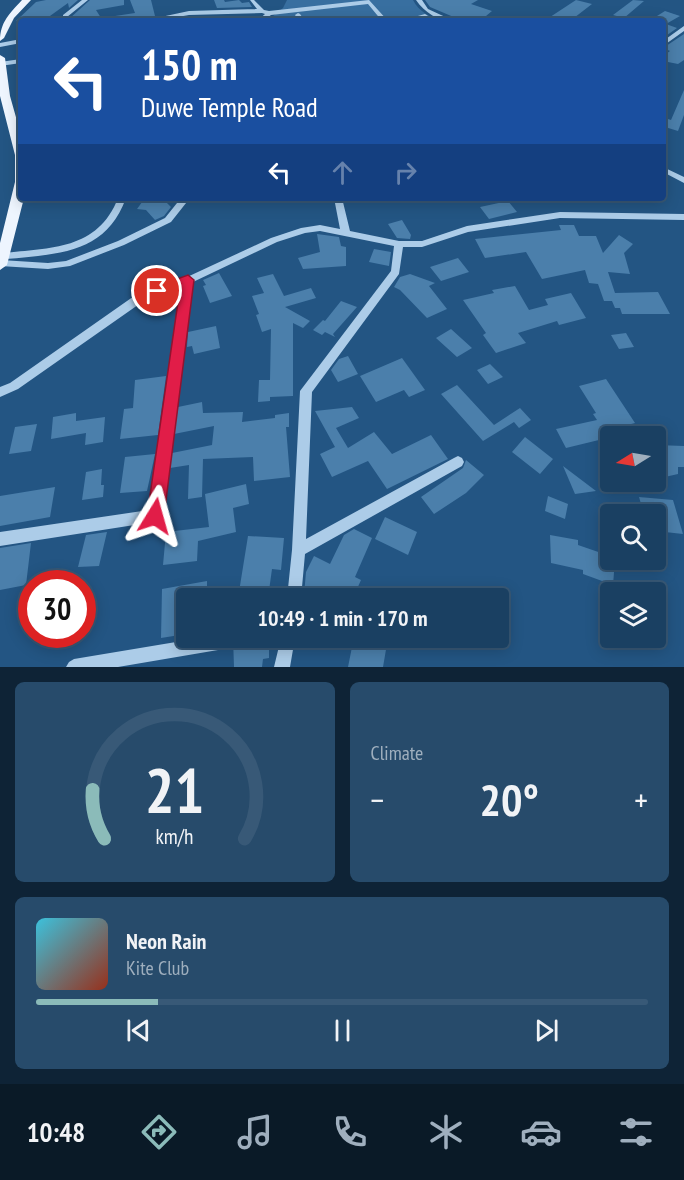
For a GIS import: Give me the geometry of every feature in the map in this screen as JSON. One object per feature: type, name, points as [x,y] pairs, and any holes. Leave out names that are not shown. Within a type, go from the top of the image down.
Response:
[{"type":"main road","points":[[0,38],[10,17],[27,0]]},
{"type":"main road","points":[[0,58],[5,96],[18,144]]},
{"type":"main road","points":[[1,261],[18,194]]},
{"type":"street","points":[[65,16],[85,0]]},
{"type":"street","points":[[322,0],[327,6]]},
{"type":"street","points":[[419,0],[426,10],[444,18]]},
{"type":"street","points":[[252,1],[266,12]]},
{"type":"street","points":[[162,18],[189,13],[266,12],[369,2],[382,18]]},
{"type":"street","points":[[226,18],[227,11]]},
{"type":"street","points":[[262,18],[266,12]]},
{"type":"street","points":[[416,18],[425,16]]},
{"type":"street","points":[[666,42],[684,28]]},
{"type":"street","points":[[0,45],[18,42]]},
{"type":"street","points":[[1,64],[18,61]]},
{"type":"street","points":[[666,171],[684,180]]},
{"type":"street","points":[[1,261],[78,246],[102,230],[119,209],[121,201]]},
{"type":"street","points":[[1,261],[48,266],[68,264],[121,243],[168,220],[184,201]]},
{"type":"street","points":[[339,201],[346,234]]},
{"type":"street","points":[[0,392],[14,386],[141,297],[188,280],[274,240],[304,230],[320,228],[399,244],[423,244],[467,229],[560,215],[684,217]]},
{"type":"street","points":[[295,588],[299,550],[306,391],[396,272],[399,244]]},
{"type":"street","points":[[0,539],[155,516],[188,280]]},
{"type":"street","points":[[299,550],[458,462]]},
{"type":"street","points":[[75,667],[184,648]]},
{"type":"street","points":[[282,667],[286,648]]},
{"type":"shaded area","points":[[287,0],[413,0],[418,8],[433,18],[271,18],[283,8]]},
{"type":"building","points":[[78,0],[69,8],[68,3],[47,18],[19,18],[36,2]]},
{"type":"building","points":[[90,0],[124,0],[124,5],[96,10],[101,18],[70,18]]},
{"type":"building","points":[[130,0],[151,0],[155,16],[115,18],[115,16],[135,13]]},
{"type":"building","points":[[214,0],[225,2],[239,0],[242,3],[249,2],[252,7],[217,8]]},
{"type":"building","points":[[425,0],[478,0],[471,4],[492,11],[484,18],[456,18],[430,7]]},
{"type":"building","points":[[576,0],[592,4],[574,18],[549,18]]},
{"type":"building","points":[[633,0],[644,1],[624,18],[613,15]]},
{"type":"building","points":[[665,11],[680,16],[666,24],[666,18],[654,18]]},
{"type":"building","points":[[666,24],[677,28],[666,36]]},
{"type":"building","points":[[684,34],[684,60],[678,64],[666,62],[666,54],[670,51],[666,49],[666,46]]},
{"type":"building","points":[[684,90],[684,115],[678,131],[666,127],[668,119],[671,120]]},
{"type":"building","points":[[143,201],[166,202],[171,207],[164,216],[155,220],[146,210],[137,209]]},
{"type":"building","points":[[508,201],[517,212],[489,219],[480,207]]},
{"type":"building","points":[[402,220],[411,235],[410,239],[397,238],[388,224]]},
{"type":"building","points":[[559,225],[574,225],[579,236],[596,236],[603,253],[619,235],[633,244],[624,253],[630,274],[608,272],[615,293],[658,292],[670,314],[622,314],[620,308],[615,308],[612,301],[604,301],[598,284],[589,283],[585,270],[542,279],[526,252],[485,258],[475,239],[561,230]]},
{"type":"building","points":[[317,234],[339,237],[341,246],[346,247],[346,266],[303,269],[298,258],[320,252]]},
{"type":"building","points":[[374,249],[391,252],[389,266],[369,262]]},
{"type":"building","points":[[458,258],[469,272],[441,281],[430,267]]},
{"type":"building","points":[[219,273],[232,296],[210,303],[203,280]]},
{"type":"building","points":[[273,274],[284,296],[311,288],[316,298],[285,307],[310,321],[303,328],[293,323],[293,396],[270,397],[270,401],[258,402],[259,380],[270,380],[271,329],[262,332],[256,315],[259,314],[252,296],[264,293],[257,278]]},
{"type":"building","points":[[410,274],[435,283],[429,286],[447,309],[427,318],[400,290],[394,287],[400,277]]},
{"type":"building","points":[[515,286],[529,310],[548,305],[545,299],[571,293],[586,318],[559,325],[557,321],[518,333],[526,343],[496,353],[483,335],[486,333],[463,300],[494,293],[492,290]]},
{"type":"building","points":[[341,301],[357,307],[333,334],[335,337],[325,332],[322,335],[313,330],[323,320],[325,321]]},
{"type":"building","points":[[216,326],[220,348],[194,354],[192,346],[187,347],[188,332]]},
{"type":"building","points":[[451,329],[472,348],[457,357],[436,338]]},
{"type":"building","points":[[626,333],[634,347],[619,349],[611,335]]},
{"type":"building","points":[[348,356],[358,374],[338,382],[331,370],[339,359]]},
{"type":"building","points":[[402,358],[425,390],[409,397],[404,390],[376,402],[360,376]]},
{"type":"building","points":[[490,364],[503,377],[488,384],[477,370]]},
{"type":"building","points":[[166,376],[158,435],[120,439],[124,409],[133,408],[135,380]]},
{"type":"building","points":[[606,379],[635,423],[624,426],[600,426],[600,440],[566,448],[556,429],[597,420],[593,414],[596,413],[579,386]]},
{"type":"building","points":[[457,385],[494,425],[520,408],[531,420],[519,428],[514,422],[483,441],[441,394]]},
{"type":"building","points":[[202,402],[203,413],[243,412],[242,422],[275,418],[275,415],[289,413],[289,427],[286,427],[290,477],[254,481],[253,457],[203,459],[202,497],[188,499],[189,465],[170,468],[172,453],[212,445],[214,426],[174,434],[178,407]]},
{"type":"building","points":[[352,407],[359,418],[336,428],[348,448],[374,432],[392,454],[431,435],[448,459],[387,489],[368,461],[332,477],[320,454],[335,447],[315,411]]},
{"type":"building","points":[[76,413],[76,421],[105,417],[103,442],[85,445],[86,433],[51,439],[53,417]]},
{"type":"building","points":[[37,424],[31,451],[9,454],[15,427]]},
{"type":"building","points":[[525,437],[553,459],[540,474],[512,452]]},
{"type":"building","points":[[666,445],[684,446],[684,467],[678,467],[678,474],[666,477]]},
{"type":"building","points":[[155,454],[147,491],[120,493],[125,457]]},
{"type":"building","points":[[466,460],[484,475],[466,493],[434,514],[421,497],[463,468]]},
{"type":"building","points":[[563,466],[596,491],[575,494]]},
{"type":"building","points":[[102,469],[103,497],[82,500],[86,472]]},
{"type":"building","points":[[246,484],[249,504],[233,508],[236,532],[198,541],[197,561],[163,565],[166,532],[209,527],[205,494]]},
{"type":"building","points":[[55,487],[50,517],[0,526],[0,496]]},
{"type":"building","points":[[548,496],[568,504],[565,519],[545,511]]},
{"type":"building","points":[[639,497],[673,500],[683,534],[666,532],[666,504],[641,504]]},
{"type":"building","points":[[385,517],[417,532],[408,555],[375,539]]},
{"type":"building","points":[[354,529],[372,538],[355,577],[361,580],[357,588],[305,588],[306,572],[314,556],[330,564],[344,535]]},
{"type":"building","points":[[107,532],[99,566],[78,567],[86,535]]},
{"type":"building","points":[[550,535],[578,540],[578,545],[600,553],[600,570],[614,570],[613,582],[605,582],[583,574],[583,570],[551,563]]},
{"type":"building","points":[[248,536],[284,538],[281,570],[272,569],[269,588],[240,588]]},
{"type":"building","points":[[31,543],[28,570],[18,570],[18,587],[0,590],[0,548]]},
{"type":"building","points":[[207,581],[207,588],[176,588],[176,636],[161,638],[162,589]]},
{"type":"building","points":[[233,648],[269,648],[269,658],[263,659],[262,667],[234,667]]},
{"type":"building","points":[[352,648],[386,648],[383,667],[348,667]]},
{"type":"route","points":[[155,516],[188,280],[157,291]]}]
